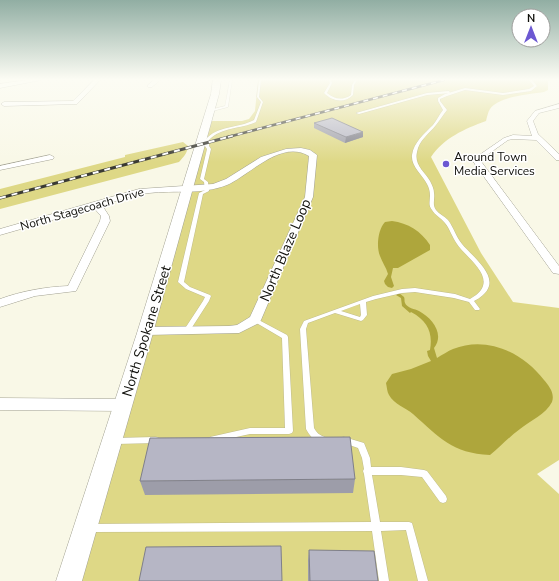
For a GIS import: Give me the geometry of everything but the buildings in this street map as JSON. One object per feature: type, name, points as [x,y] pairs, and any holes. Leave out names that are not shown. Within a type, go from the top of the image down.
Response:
[{"type":"street","name":"North Spokane Street","points":[[69,581],[124,405],[189,188],[211,107]]},
{"type":"street","points":[[554,107],[545,109],[532,116],[530,126],[538,138],[559,158]]},
{"type":"street","points":[[538,138],[506,139],[476,160],[557,271],[559,271]]},
{"type":"street","name":"North Blaze Loop","points":[[189,188],[214,187],[232,179],[264,158],[291,150],[305,150],[313,155],[309,197],[255,320]]},
{"type":"street","points":[[0,168],[50,156]]},
{"type":"street","name":"North Stagecoach Drive","points":[[0,232],[139,192],[155,189],[189,188]]},
{"type":"street","points":[[0,303],[22,295],[45,290],[72,289],[105,220],[105,216],[96,204]]},
{"type":"street","points":[[146,331],[239,329],[255,320]]},
{"type":"street","points":[[0,404],[124,405]]},
{"type":"lane","points":[[210,111],[226,107]]},
{"type":"lane","points":[[187,330],[206,302],[208,296],[188,288],[180,282],[201,193],[207,191],[206,182],[202,179],[209,149],[207,146],[207,140],[215,133],[247,125],[255,121],[260,107]]},
{"type":"lane","points":[[358,113],[379,107]]},
{"type":"lane","points":[[443,107],[445,110],[435,124],[423,136],[415,151],[414,158],[415,164],[427,180],[433,192],[431,203],[432,209],[444,219],[459,243],[478,263],[485,274],[487,281],[483,290],[471,301]]},
{"type":"lane","points":[[384,581],[366,458],[361,445],[347,440],[319,439],[310,429],[303,329],[306,322],[386,294],[410,290],[456,296],[471,301],[477,309]]},
{"type":"lane","points":[[337,312],[361,319],[364,315],[363,302]]},
{"type":"lane","points":[[205,439],[212,439],[250,431],[289,431],[285,337],[255,320]]},
{"type":"lane","points":[[113,441],[167,440]]},
{"type":"lane","points":[[368,471],[401,471],[424,474],[443,499]]},
{"type":"lane","points":[[86,528],[409,526],[423,581]]},
{"type":"shaded area","points":[[255,107],[492,107],[489,110],[486,121],[470,127],[448,139],[431,157],[481,253],[513,302],[559,308],[559,460],[537,474],[559,494],[559,581],[69,581],[208,121],[242,121],[249,119],[255,111]]},
{"type":"shaded area","points":[[183,142],[188,146],[188,149],[179,162],[0,209],[0,189],[125,157],[125,155]]},
{"type":"shaded area","points":[[392,221],[414,228],[430,245],[430,250],[398,268],[393,268],[391,277],[394,286],[392,288],[388,287],[384,281],[388,274],[379,252],[378,243],[379,233],[383,225],[385,222]]},
{"type":"shaded area","points":[[399,293],[404,297],[407,306],[424,314],[436,327],[438,337],[434,348],[437,358],[451,350],[466,345],[479,344],[503,349],[526,362],[546,382],[551,390],[553,399],[546,410],[516,432],[490,455],[466,451],[447,443],[439,437],[413,414],[394,401],[388,392],[386,383],[392,374],[411,369],[431,361],[427,351],[430,350],[431,344],[428,328],[422,319],[411,312],[410,313],[402,306],[401,298],[396,295]]},
{"type":"railway","points":[[228,137],[341,107]]},
{"type":"railway","points":[[0,198],[232,136]]},
{"type":"place","name":"Around Town Media Services","points":[[446,164]]}]
